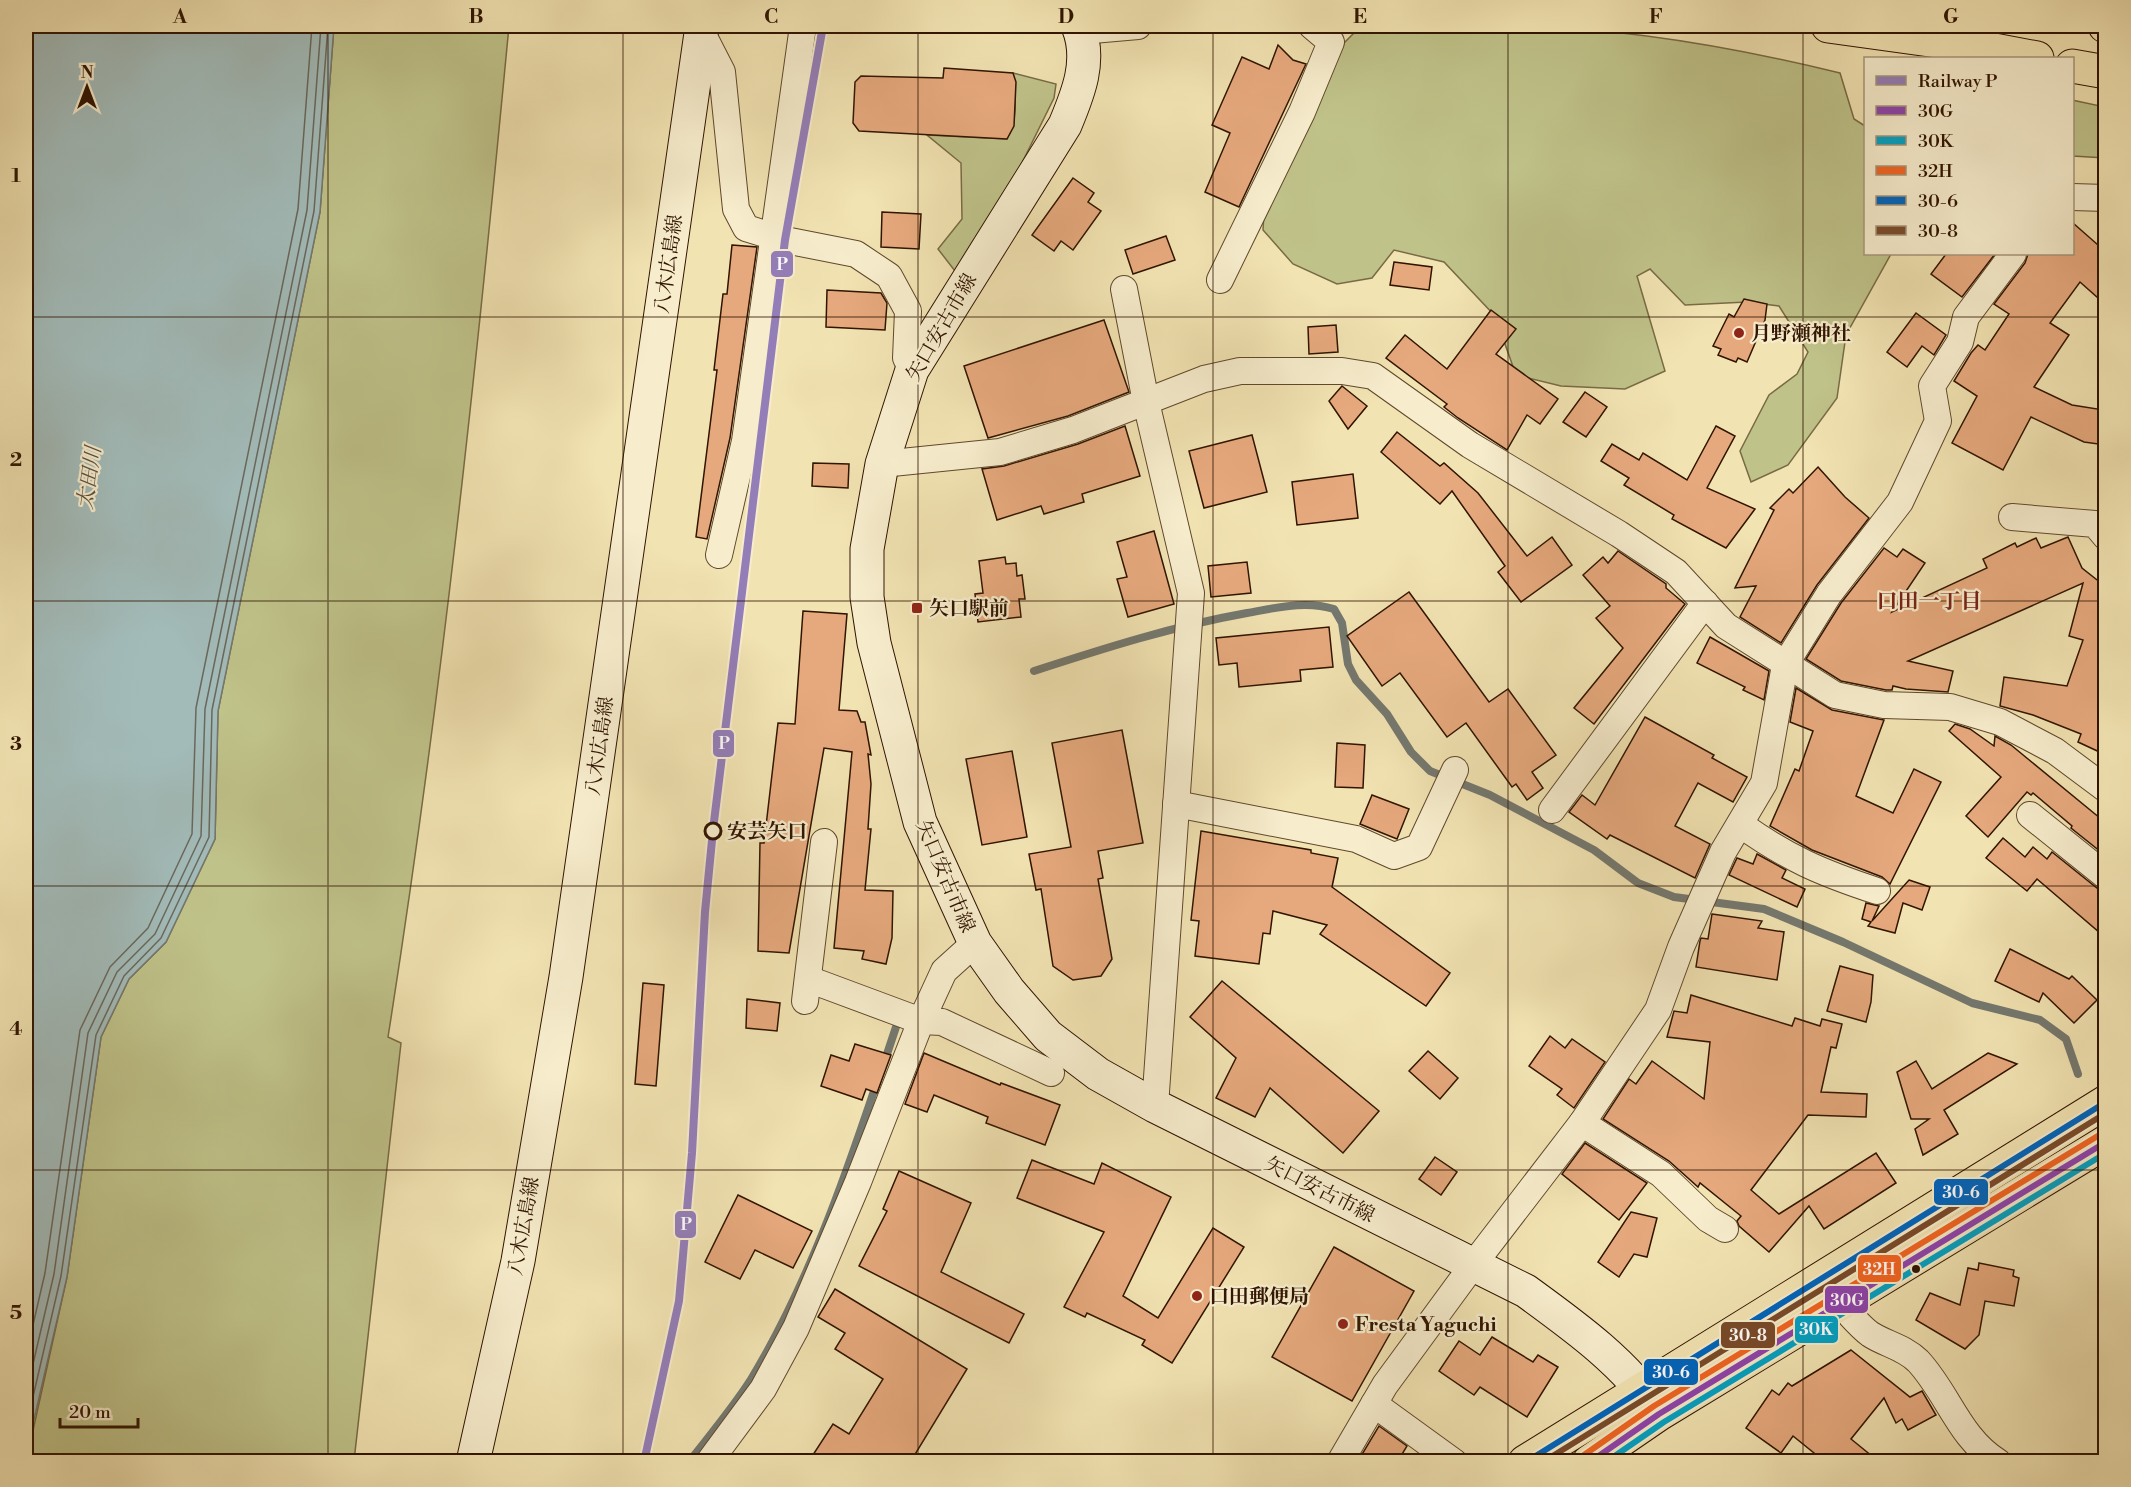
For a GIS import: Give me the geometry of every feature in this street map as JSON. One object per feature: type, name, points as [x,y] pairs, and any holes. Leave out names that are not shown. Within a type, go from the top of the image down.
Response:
[{"type":"main road","points":[[1828,26],[1973,46],[2032,57]]},
{"type":"main road","name":"八木広島線","points":[[473,1461],[518,1261],[566,977],[701,28]]},
{"type":"main road","name":"矢口安古市線","points":[[1079,28],[1083,61],[1082,86],[1065,125],[912,370],[882,464],[867,549],[867,597],[874,643],[920,822],[975,944],[1008,991],[1048,1036],[1098,1074],[1155,1106],[1526,1291],[1573,1325],[1651,1401]]},
{"type":"main road","points":[[2074,66],[2106,72]]},
{"type":"main road","points":[[1589,1461],[1651,1401],[2106,1102]]},
{"type":"main road","points":[[1525,1461],[1651,1401],[1840,1304],[2106,1142]]},
{"type":"street","points":[[719,555],[745,441],[803,26]]},
{"type":"street","points":[[1079,28],[1138,26]]},
{"type":"street","points":[[1220,280],[1302,112],[1331,42],[1312,26]]},
{"type":"street","points":[[701,28],[722,72],[736,209],[746,228],[775,235],[785,240],[856,254],[889,276],[908,311],[906,358],[912,370]]},
{"type":"street","points":[[2074,197],[2106,198]]},
{"type":"street","points":[[1340,1461],[1374,1404],[1473,1265],[1582,1123],[1658,1010],[1681,947],[1723,852],[1764,783],[1785,665],[1829,594],[1900,502],[1938,421],[1932,386],[1960,342],[1966,317],[2012,255]]},
{"type":"street","points":[[1124,289],[1146,402],[1191,593],[1155,1106]]},
{"type":"street","points":[[882,464],[1000,452],[1073,430],[1204,380],[1240,371],[1342,371],[1372,376],[1470,445],[1619,534],[1676,572],[1726,626],[1835,695],[1884,705],[1950,707],[2000,722],[2055,751],[2106,789]]},
{"type":"street","points":[[2012,517],[2095,524],[2106,537]]},
{"type":"street","points":[[1552,810],[1705,603]]},
{"type":"street","points":[[1176,804],[1356,839],[1394,856],[1419,847],[1455,770]]},
{"type":"street","points":[[2030,815],[2106,876]]},
{"type":"street","points":[[1740,824],[1779,852],[1826,874],[1877,891]]},
{"type":"street","points":[[824,842],[806,990],[921,1021],[942,1022],[1051,1073]]},
{"type":"street","points":[[709,1461],[763,1389],[796,1328],[858,1182],[921,1021],[944,971],[975,944]]},
{"type":"street","points":[[1582,1123],[1661,1174],[1708,1219],[1725,1229]]},
{"type":"street","points":[[1840,1304],[1869,1334],[1896,1346],[1916,1359],[1942,1391],[1965,1433],[1998,1461]]},
{"type":"street","points":[[1374,1404],[1454,1461]]},
{"type":"green space","points":[[1505,25],[1604,31],[1684,41],[1840,73],[1854,119],[1864,125],[1864,255],[1890,255],[1846,335],[1837,398],[1788,465],[1751,482],[1740,451],[1769,395],[1797,374],[1808,352],[1779,306],[1747,302],[1685,305],[1650,269],[1637,276],[1665,371],[1625,389],[1561,386],[1516,375],[1495,316],[1444,262],[1394,250],[1372,278],[1337,284],[1293,264],[1263,230],[1265,194],[1334,53],[1361,26]]},
{"type":"green space","points":[[334,26],[509,26],[484,279],[441,659],[388,1037],[401,1043],[354,1461],[26,1462],[67,1277],[101,1037],[129,979],[166,942],[215,839],[218,711],[320,212]]},
{"type":"green space","points":[[1013,73],[1056,84],[1054,98],[1010,187],[955,271],[938,249],[962,219],[961,163],[927,135],[1007,139],[1015,115]]},
{"type":"green space","points":[[2074,100],[2105,107],[2105,158],[2074,156]]},
{"type":"water","name":"太田川","points":[[26,26],[334,26],[320,212],[218,711],[215,839],[166,942],[129,979],[101,1037],[67,1277],[26,1454]]},
{"type":"building","points":[[1278,45],[1293,60],[1306,64],[1239,207],[1205,192],[1230,133],[1212,125],[1242,57],[1269,69]]},
{"type":"building","points":[[944,68],[1013,73],[1016,82],[1014,126],[1007,139],[859,131],[853,123],[855,82],[861,76],[943,78]]},
{"type":"building","points":[[1073,178],[1094,193],[1088,202],[1101,211],[1073,250],[1061,241],[1054,251],[1032,235]]},
{"type":"building","points":[[882,212],[921,214],[919,249],[881,247]]},
{"type":"building","points":[[2074,224],[2106,252],[2106,305],[2080,282],[2050,323],[2069,335],[2034,387],[2072,405],[2104,410],[2098,444],[2084,442],[2031,417],[2003,470],[1952,443],[1977,396],[1954,381],[1971,353],[1978,345],[1985,350],[2009,314],[1994,304],[2025,263],[2028,255],[2074,255]]},
{"type":"building","points":[[1166,236],[1175,260],[1133,274],[1125,250]]},
{"type":"building","points":[[732,245],[757,247],[730,438],[707,539],[696,537],[717,370],[714,370],[723,294],[727,294]]},
{"type":"building","points":[[1945,255],[1994,255],[1962,297],[1931,274]]},
{"type":"building","points":[[1394,262],[1432,267],[1429,290],[1390,285]]},
{"type":"building","points":[[827,290],[881,293],[887,303],[885,330],[826,327]]},
{"type":"building","points":[[1744,299],[1767,304],[1765,320],[1747,362],[1738,358],[1736,362],[1718,355],[1721,349],[1713,346],[1729,314],[1734,317]]},
{"type":"building","points":[[1491,310],[1516,329],[1496,354],[1558,399],[1540,424],[1527,415],[1507,450],[1458,418],[1444,407],[1447,404],[1386,358],[1405,335],[1447,369]]},
{"type":"building","points":[[1916,313],[1946,335],[1934,355],[1922,346],[1907,367],[1887,352]]},
{"type":"building","points":[[1104,320],[1129,392],[1068,416],[988,438],[964,366]]},
{"type":"building","points":[[1336,325],[1338,352],[1309,354],[1308,327]]},
{"type":"building","points":[[1342,386],[1367,406],[1348,429],[1329,401]]},
{"type":"building","points":[[1585,392],[1607,407],[1586,437],[1563,422]]},
{"type":"building","points":[[1125,426],[1140,476],[1082,494],[1084,502],[1044,514],[1041,506],[997,520],[982,469],[1004,466],[1078,444]]},
{"type":"building","points":[[1716,426],[1735,436],[1707,488],[1755,509],[1726,548],[1672,519],[1674,515],[1624,485],[1629,478],[1601,461],[1612,444],[1639,460],[1643,453],[1687,480]]},
{"type":"building","points":[[1397,432],[1440,466],[1444,463],[1478,493],[1527,556],[1552,537],[1572,565],[1521,602],[1498,572],[1505,566],[1452,491],[1440,504],[1381,452]]},
{"type":"building","points":[[1252,435],[1267,492],[1204,508],[1189,451]]},
{"type":"building","points":[[813,463],[849,464],[848,488],[812,486]]},
{"type":"building","points":[[1818,467],[1845,497],[1869,518],[1817,585],[1781,643],[1740,617],[1756,586],[1735,588],[1774,510],[1770,508],[1789,489],[1793,493]]},
{"type":"building","points":[[1353,474],[1358,518],[1297,525],[1292,482]]},
{"type":"building","points":[[1154,531],[1174,604],[1128,617],[1117,579],[1127,577],[1117,542]]},
{"type":"building","points":[[2068,537],[2082,568],[2106,587],[2106,755],[2078,742],[2081,734],[2033,715],[2000,706],[2004,677],[2067,686],[2083,640],[2069,636],[2083,583],[1908,661],[1953,671],[1948,692],[1893,686],[1892,690],[1886,690],[1841,681],[1806,659],[1841,603],[1884,548],[1897,557],[1903,549],[1925,563],[1892,612],[1987,568],[1983,559],[2015,543],[2017,547],[2036,538],[2041,548]]},
{"type":"building","points":[[1618,551],[1666,584],[1666,588],[1685,604],[1594,724],[1574,708],[1623,648],[1596,618],[1610,606],[1583,575],[1603,557],[1608,563]]},
{"type":"building","points":[[1005,557],[1006,564],[1016,563],[1017,576],[1022,575],[1025,599],[1019,599],[1021,617],[978,622],[975,594],[983,593],[979,561]]},
{"type":"building","points":[[1247,562],[1251,593],[1211,597],[1208,566]]},
{"type":"building","points":[[1409,592],[1489,702],[1508,689],[1556,755],[1532,772],[1543,788],[1527,800],[1516,784],[1512,787],[1466,723],[1447,737],[1400,673],[1382,686],[1347,636]]},
{"type":"building","points":[[803,611],[847,614],[839,710],[857,711],[861,722],[865,722],[871,755],[868,754],[871,784],[868,829],[871,829],[865,890],[893,891],[892,938],[886,964],[862,959],[864,951],[834,948],[852,752],[824,748],[789,953],[758,951],[760,843],[764,843],[778,723],[795,724]]},
{"type":"building","points":[[1329,627],[1333,667],[1300,670],[1301,681],[1239,687],[1237,663],[1219,665],[1216,638]]},
{"type":"building","points":[[1710,637],[1769,671],[1764,700],[1743,690],[1745,687],[1697,663]]},
{"type":"building","points":[[1796,688],[1832,710],[1884,720],[1856,796],[1893,813],[1914,769],[1941,782],[1890,884],[1882,877],[1812,850],[1770,826],[1795,769],[1799,771],[1813,731],[1790,722]]},
{"type":"building","points":[[1645,717],[1714,755],[1712,758],[1747,777],[1733,802],[1698,783],[1675,826],[1710,844],[1695,878],[1610,835],[1607,839],[1569,812],[1582,795],[1595,805]]},
{"type":"building","points":[[1955,724],[1970,729],[1994,746],[1995,736],[2011,745],[2106,823],[2106,856],[2033,793],[2031,795],[2027,792],[1988,837],[1966,816],[2001,777],[1949,731]]},
{"type":"building","points":[[1122,730],[1143,843],[1098,851],[1103,878],[1098,879],[1112,959],[1101,976],[1073,980],[1053,966],[1041,889],[1036,890],[1029,854],[1071,847],[1052,743]]},
{"type":"building","points":[[1337,743],[1365,745],[1363,788],[1335,787]]},
{"type":"building","points":[[1012,751],[1027,837],[982,845],[966,759]]},
{"type":"building","points":[[1372,795],[1409,809],[1397,839],[1360,824]]},
{"type":"building","points":[[1201,831],[1311,850],[1311,853],[1338,858],[1332,887],[1450,973],[1426,1006],[1320,934],[1327,925],[1273,911],[1270,934],[1263,933],[1259,964],[1195,956],[1199,921],[1191,920]]},
{"type":"building","points":[[2003,838],[2025,857],[2033,847],[2047,859],[2052,852],[2097,888],[2106,891],[2106,938],[2037,879],[2027,891],[1986,858]]},
{"type":"building","points":[[1757,854],[1786,870],[1782,878],[1805,889],[1797,907],[1729,875],[1737,858],[1753,864]]},
{"type":"building","points":[[1909,880],[1930,887],[1922,910],[1903,903],[1895,933],[1868,926],[1871,922],[1862,919],[1866,903],[1879,906],[1872,921]]},
{"type":"building","points":[[1712,914],[1762,921],[1758,928],[1784,932],[1777,980],[1696,967],[1700,941],[1701,938],[1708,939]]},
{"type":"building","points":[[2010,949],[2069,979],[2072,976],[2097,1000],[2074,1023],[2043,993],[2039,1002],[1995,981]]},
{"type":"building","points":[[1840,966],[1873,975],[1871,1002],[1866,1022],[1827,1011]]},
{"type":"building","points":[[1222,981],[1379,1111],[1343,1153],[1270,1088],[1255,1117],[1216,1098],[1236,1058],[1190,1017]]},
{"type":"building","points":[[643,983],[664,985],[656,1086],[635,1084]]},
{"type":"building","points":[[1691,995],[1792,1026],[1795,1018],[1820,1026],[1822,1019],[1842,1024],[1836,1048],[1831,1047],[1821,1092],[1867,1094],[1866,1117],[1808,1115],[1751,1190],[1779,1214],[1876,1153],[1896,1183],[1824,1229],[1809,1206],[1769,1252],[1739,1226],[1737,1221],[1741,1216],[1700,1183],[1698,1187],[1669,1161],[1603,1119],[1629,1079],[1636,1084],[1652,1061],[1704,1099],[1710,1042],[1667,1037],[1674,1011],[1687,1013]]},
{"type":"building","points":[[747,999],[780,1003],[777,1031],[746,1028]]},
{"type":"building","points":[[1550,1036],[1565,1048],[1572,1039],[1605,1062],[1574,1108],[1557,1095],[1562,1089],[1529,1066]]},
{"type":"building","points":[[855,1044],[891,1055],[877,1093],[866,1089],[862,1100],[821,1086],[831,1055],[849,1061]]},
{"type":"building","points":[[1428,1051],[1458,1078],[1440,1099],[1409,1071]]},
{"type":"building","points":[[924,1053],[1000,1085],[1001,1083],[1060,1105],[1045,1145],[986,1123],[988,1117],[934,1095],[927,1112],[905,1104]]},
{"type":"building","points":[[1988,1053],[2017,1064],[1944,1110],[1958,1134],[1923,1155],[1915,1129],[1929,1119],[1911,1119],[1897,1072],[1916,1061],[1932,1089]]},
{"type":"building","points":[[1585,1143],[1647,1183],[1619,1220],[1562,1174]]},
{"type":"building","points":[[1435,1157],[1457,1172],[1441,1195],[1419,1179]]},
{"type":"building","points":[[1032,1160],[1094,1184],[1102,1163],[1171,1197],[1123,1296],[1158,1318],[1213,1228],[1244,1247],[1172,1363],[1142,1345],[1145,1340],[1087,1313],[1085,1317],[1064,1307],[1104,1232],[1017,1198]]},
{"type":"building","points":[[899,1171],[971,1203],[941,1272],[1024,1314],[1009,1343],[859,1266],[887,1211],[883,1209]]},
{"type":"building","points":[[738,1195],[812,1231],[793,1268],[755,1250],[740,1279],[705,1262]]},
{"type":"building","points":[[1631,1212],[1657,1218],[1647,1257],[1634,1254],[1619,1277],[1598,1262]]},
{"type":"building","name":"Fresta Yaguchi","points":[[1334,1247],[1414,1291],[1352,1401],[1272,1357]]},
{"type":"building","points":[[1979,1263],[2014,1270],[2013,1276],[2019,1278],[2014,1306],[1985,1301],[1979,1335],[1965,1349],[1916,1320],[1930,1293],[1960,1305],[1968,1268],[1978,1270]]},
{"type":"building","points":[[835,1289],[967,1369],[911,1461],[809,1461],[833,1424],[849,1434],[883,1379],[835,1349],[845,1333],[818,1317]]},
{"type":"building","points":[[1492,1337],[1533,1362],[1538,1355],[1558,1367],[1527,1417],[1480,1387],[1474,1395],[1439,1371],[1459,1341],[1480,1355]]},
{"type":"building","points":[[1851,1350],[1910,1397],[1922,1391],[1936,1415],[1908,1430],[1902,1419],[1896,1423],[1884,1398],[1851,1439],[1878,1461],[1824,1461],[1793,1436],[1781,1453],[1746,1428],[1772,1390],[1779,1395],[1788,1383],[1792,1386]]},
{"type":"building","points":[[1379,1426],[1407,1446],[1398,1461],[1358,1461]]},
{"type":"waterway","points":[[1034,671],[1140,638],[1220,618],[1290,606],[1312,605],[1334,609],[1342,623],[1348,664],[1356,680],[1387,714],[1411,752],[1430,771],[1490,795],[1594,850],[1638,883],[1674,897],[1764,909],[1843,942],[1972,1003],[2040,1020],[2066,1039],[2078,1074]]},
{"type":"waterway","points":[[884,1063],[896,1027]]},
{"type":"waterway","points":[[689,1462],[750,1381],[789,1310],[837,1197],[877,1082]]},
{"type":"rail line","name":"P","points":[[644,1462],[679,1301],[692,1153],[705,912],[713,830],[785,240],[823,26]]},
{"type":"transit line","name":"30-6","points":[[1526,1462],[2106,1102]]},
{"type":"transit line","name":"30-8","points":[[1543,1462],[2106,1113]]},
{"type":"transit line","name":"32H","points":[[1584,1455],[1654,1406],[2101,1134]]},
{"type":"transit line","name":"30G","points":[[1590,1462],[1659,1414],[2106,1142]]},
{"type":"transit line","name":"30K","points":[[1606,1462],[1664,1422],[2106,1153]]},
{"type":"place","name":"月野瀬神社","points":[[1739,333]]},
{"type":"place","name":"矢口駅前","points":[[917,608]]},
{"type":"place","name":"安芸矢口","points":[[713,831]]},
{"type":"place","name":"口田郵便局","points":[[1197,1296]]},
{"type":"place","name":"Fresta Yaguchi","points":[[1343,1324]]},
{"type":"district","name":"口田一丁目","points":[[1929,601]]}]
